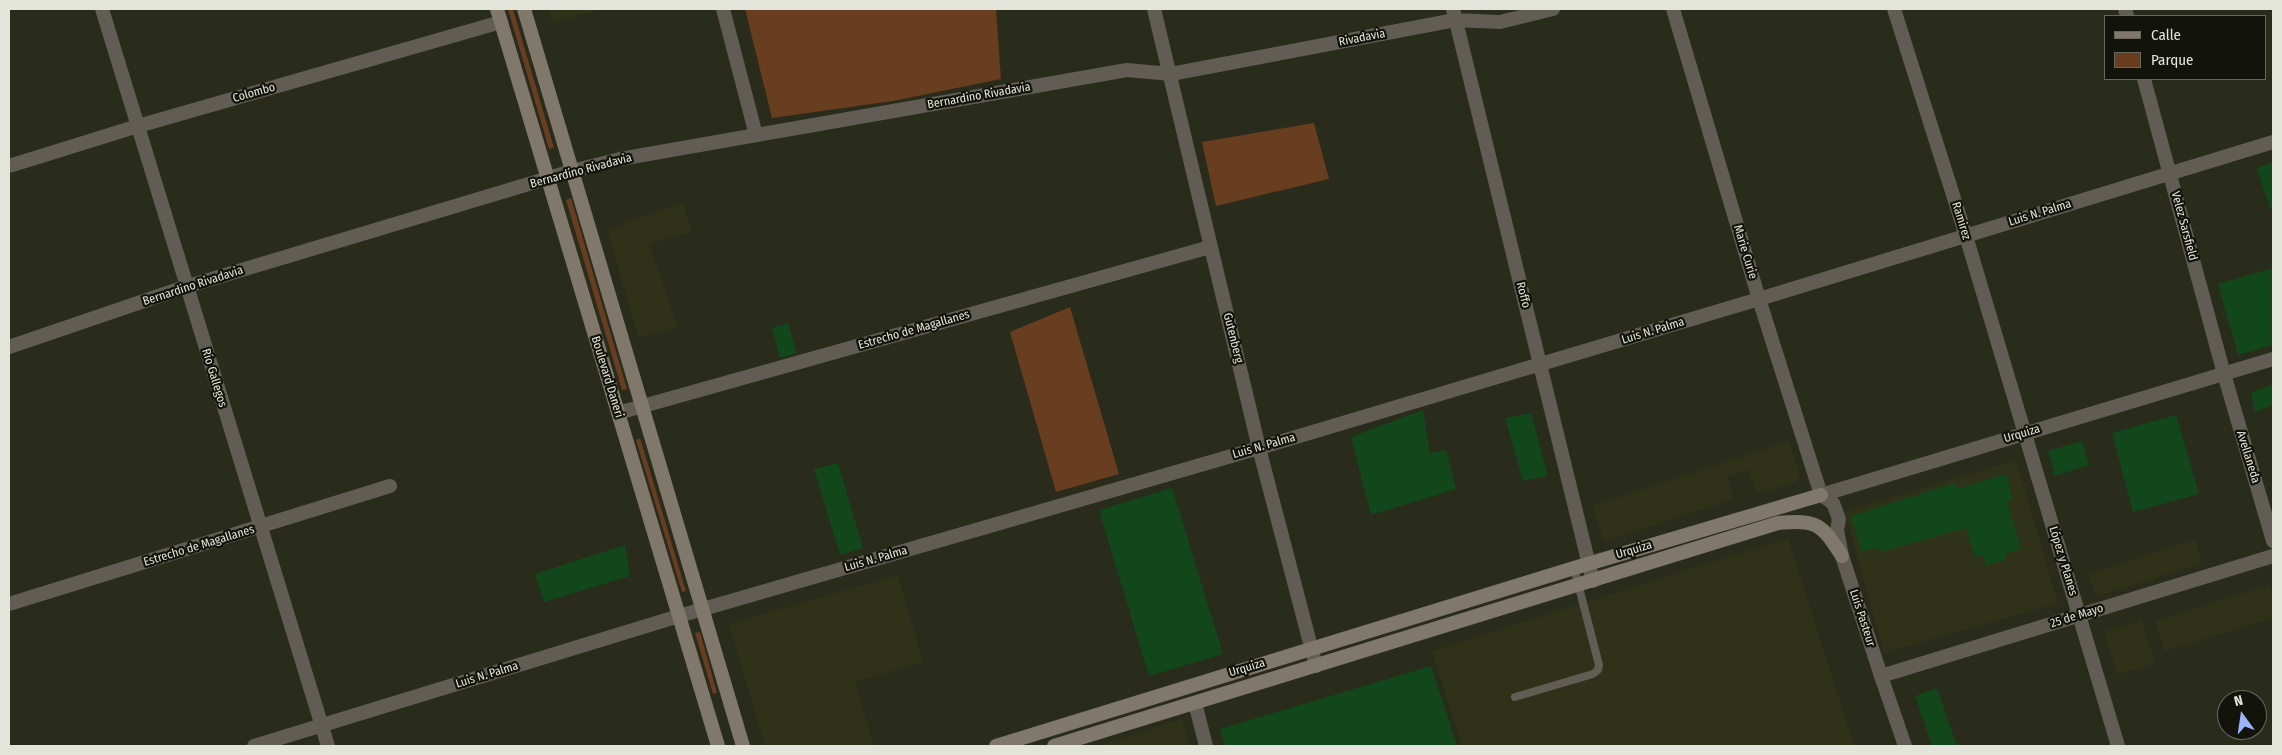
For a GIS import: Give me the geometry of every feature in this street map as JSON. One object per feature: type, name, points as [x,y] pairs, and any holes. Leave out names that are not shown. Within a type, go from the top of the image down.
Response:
[{"type":"main road","name":"Boulevard Daneri","points":[[524,9],[743,746]]},
{"type":"main road","name":"Boulevard Daneri","points":[[499,15],[718,746]]},
{"type":"main road","name":"Urquiza","points":[[996,746],[1574,568],[1821,495]]},
{"type":"main road","name":"Urquiza","points":[[1054,746],[1778,523],[1804,521],[1826,531],[1842,556]]},
{"type":"main road","points":[[708,716],[732,709]]},
{"type":"street","name":"Río Gallegos","points":[[102,9],[185,287],[328,746]]},
{"type":"street","points":[[723,9],[756,135]]},
{"type":"street","name":"Gutenberg","points":[[1154,9],[1259,448],[1316,666]]},
{"type":"street","name":"Rivadavia","points":[[1171,74],[1454,14],[1500,22],[1553,9]]},
{"type":"street","name":"Marie Curie","points":[[1673,9],[1759,299],[1821,495]]},
{"type":"street","name":"Ramirez","points":[[1894,9],[1966,236],[2025,434]]},
{"type":"street","name":"Roffo","points":[[1454,14],[1593,581]]},
{"type":"street","name":"Colombo","points":[[9,166],[499,15]]},
{"type":"street","name":"Bernardino Rivadavia","points":[[9,348],[185,287],[572,171],[620,159],[1127,70],[1171,74]]},
{"type":"street","name":"Velez Sarsfield","points":[[2144,80],[2224,374]]},
{"type":"street","name":"Luis N. Palma","points":[[254,746],[679,616],[1259,448],[1759,299],[2273,142]]},
{"type":"street","name":"Estrecho de Magallanes","points":[[618,413],[1210,247]]},
{"type":"street","name":"Urquiza","points":[[1821,495],[2273,359]]},
{"type":"street","name":"Avellaneda","points":[[2224,374],[2273,541]]},
{"type":"street","name":"López y Planes","points":[[2025,434],[2118,746]]},
{"type":"street","name":"Estrecho de Magallanes","points":[[9,604],[390,486]]},
{"type":"street","name":"Luis Pasteur","points":[[1821,495],[1833,504],[1839,519],[1837,530],[1842,556],[1905,746]]},
{"type":"street","name":"25 de Mayo","points":[[1881,676],[2273,556]]},
{"type":"street","points":[[1196,703],[1206,746]]},
{"type":"lane","points":[[1515,697],[1593,674],[1598,670],[1599,665],[1574,568]]},
{"type":"shaded area","points":[[548,9],[600,9],[552,23]]},
{"type":"shaded area","points":[[682,203],[692,232],[649,244],[678,328],[639,338],[607,230]]},
{"type":"shaded area","points":[[1789,441],[1800,474],[1797,482],[1757,494],[1748,469],[1727,478],[1734,499],[1604,542],[1593,506]]},
{"type":"shaded area","points":[[2016,460],[2058,603],[1884,653],[1845,512]]},
{"type":"shaded area","points":[[1788,538],[1854,746],[1462,746],[1432,651]]},
{"type":"shaded area","points":[[2195,539],[2202,563],[2096,597],[2088,574]]},
{"type":"shaded area","points":[[898,575],[923,662],[855,682],[874,746],[765,746],[729,624]]},
{"type":"shaded area","points":[[2270,585],[2273,596],[2273,618],[2165,651],[2155,621]]},
{"type":"shaded area","points":[[2141,620],[2155,663],[2118,675],[2104,632]]},
{"type":"shaded area","points":[[1182,719],[1189,746],[1100,746]]},
{"type":"green space","points":[[508,9],[513,9],[554,148],[549,149]]},
{"type":"green space","points":[[745,9],[996,9],[1001,79],[893,101],[772,118]]},
{"type":"green space","points":[[1314,123],[1329,179],[1216,206],[1202,142]]},
{"type":"green space","points":[[571,198],[627,389],[622,390],[566,200]]},
{"type":"green space","points":[[1070,307],[1119,474],[1056,492],[1010,332]]},
{"type":"green space","points":[[640,438],[686,591],[682,592],[636,440]]},
{"type":"green space","points":[[700,632],[717,693],[713,694],[695,633]]},
{"type":"building","points":[[2273,162],[2273,209],[2270,209],[2257,168]]},
{"type":"building","points":[[2273,268],[2273,345],[2238,355],[2218,284]]},
{"type":"building","points":[[788,323],[797,353],[780,358],[772,328]]},
{"type":"building","points":[[2273,384],[2273,405],[2255,412],[2251,393]]},
{"type":"building","points":[[1423,410],[1430,453],[1446,450],[1456,489],[1371,515],[1351,437]]},
{"type":"building","points":[[1531,413],[1548,476],[1523,481],[1505,418]]},
{"type":"building","points":[[2176,415],[2199,494],[2133,512],[2112,433]]},
{"type":"building","points":[[2082,441],[2089,465],[2055,476],[2048,451]]},
{"type":"building","points":[[838,463],[863,548],[840,555],[814,469]]},
{"type":"building","points":[[2006,474],[2013,500],[2007,502],[2021,549],[2005,554],[2005,560],[1986,566],[1983,555],[1975,558],[1966,528],[1881,552],[1879,547],[1862,552],[1851,516],[1955,483],[1957,489]]},
{"type":"building","points":[[1172,488],[1223,654],[1149,676],[1099,510]]},
{"type":"building","points":[[625,545],[630,576],[544,602],[535,574]]},
{"type":"building","points":[[1431,666],[1457,746],[1225,746],[1220,729]]},
{"type":"building","points":[[1937,688],[1957,746],[1932,746],[1915,696]]}]
